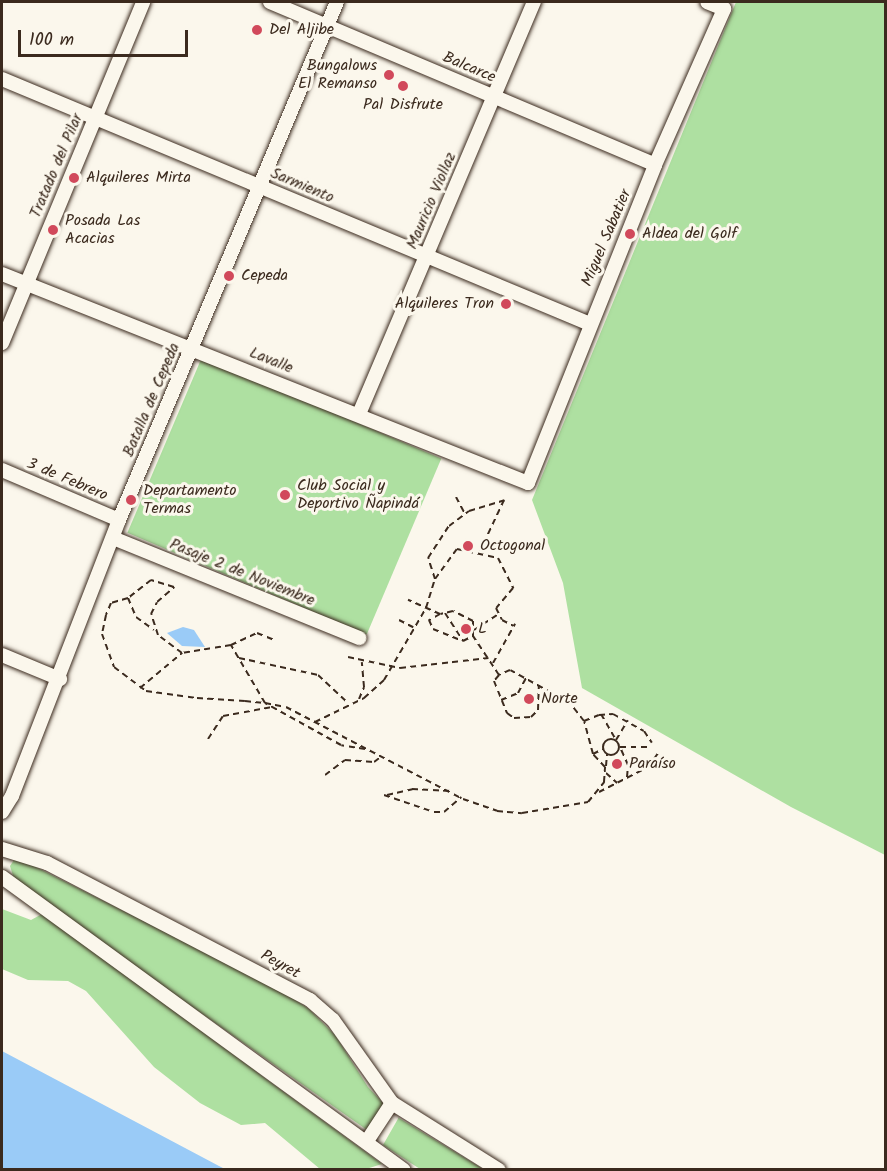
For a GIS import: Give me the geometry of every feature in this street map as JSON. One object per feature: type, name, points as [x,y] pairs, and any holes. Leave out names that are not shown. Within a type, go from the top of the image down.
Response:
[{"type":"street","name":"Tratado del Pilar","points":[[2,343],[143,2]]},
{"type":"street","name":"Balcarce","points":[[270,2],[655,165]]},
{"type":"street","name":"Batalla de Cepeda","points":[[2,812],[12,796],[60,679],[119,520],[337,2]]},
{"type":"street","name":"Mauricio Viollaz","points":[[359,414],[534,2]]},
{"type":"street","name":"Miguel Sabatier","points":[[528,483],[655,165],[724,9],[707,2]]},
{"type":"street","name":"Sarmiento","points":[[2,79],[590,324]]},
{"type":"street","name":"Lavalle","points":[[2,274],[528,483]]},
{"type":"street","name":"3 de Febrero","points":[[2,470],[119,520]]},
{"type":"street","name":"Pasaje 2 de Noviembre","points":[[113,538],[359,639]]},
{"type":"street","points":[[2,655],[60,679]]},
{"type":"street","points":[[69,655],[83,660]]},
{"type":"street","points":[[2,838],[2,849]]},
{"type":"street","name":"Peyret","points":[[2,849],[47,863],[310,1000],[333,1020],[392,1103],[499,1170]]},
{"type":"street","points":[[2,877],[404,1170]]},
{"type":"street","points":[[367,1141],[392,1103]]},
{"type":"path","points":[[456,497],[465,514]]},
{"type":"path","points":[[435,579],[428,558],[436,541],[465,514],[504,500],[480,552]]},
{"type":"path","points":[[308,728],[313,721],[375,689],[394,665],[426,608],[435,579],[457,549],[473,555],[480,552],[498,558],[513,588],[496,608],[499,614],[514,625],[492,665]]},
{"type":"path","points":[[154,630],[151,614],[157,602],[174,587],[151,580],[128,598],[111,603],[102,634],[114,667],[140,688],[197,698],[265,703],[286,707],[481,807],[522,813],[588,802],[597,793],[648,767],[658,753]]},
{"type":"path","points":[[128,598],[136,617],[182,653]]},
{"type":"path","points":[[408,600],[440,614]]},
{"type":"path","points":[[463,641],[434,628],[429,620],[453,611],[473,621],[473,636],[499,675]]},
{"type":"path","points":[[445,613],[463,641]]},
{"type":"path","points":[[473,630],[499,614]]},
{"type":"path","points":[[399,620],[414,627]]},
{"type":"path","points":[[140,688],[182,653],[231,645],[257,633],[274,640]]},
{"type":"path","points":[[463,641],[473,636]]},
{"type":"path","points":[[231,645],[265,703],[333,741],[365,749]]},
{"type":"path","points":[[348,657],[362,662],[394,665],[400,668],[488,658]]},
{"type":"path","points":[[239,658],[318,675],[348,702]]},
{"type":"path","points":[[359,699],[364,687],[362,662]]},
{"type":"path","points":[[539,685],[541,699],[531,717],[514,718],[507,713],[494,681],[499,675],[510,670],[539,685],[570,703],[584,721],[593,754],[605,767]]},
{"type":"path","points":[[501,700],[518,693],[526,678]]},
{"type":"path","points":[[208,739],[223,716],[272,707]]},
{"type":"path","points":[[283,715],[286,707]]},
{"type":"path","points":[[584,721],[601,714],[628,720],[652,745],[620,747]]},
{"type":"path","points":[[601,714],[628,765],[626,778]]},
{"type":"path","points":[[616,740],[628,720]]},
{"type":"path","points":[[632,730],[635,725]]},
{"type":"path","points":[[333,741],[337,734]]},
{"type":"path","points":[[593,754],[603,749],[608,739],[616,740]]},
{"type":"path","points":[[607,754],[615,754],[620,747]]},
{"type":"path","points":[[597,793],[605,773],[607,754],[603,749]]},
{"type":"path","points":[[325,775],[345,760],[375,762],[382,756]]},
{"type":"path","points":[[605,773],[617,783]]},
{"type":"path","points":[[451,791],[412,789],[384,795],[434,812],[444,812],[461,797]]},
{"type":"green space","points":[[736,2],[885,2],[885,855],[791,807],[582,688],[563,583],[532,500]]},
{"type":"green space","name":"Club Social y Deportivo Ñapindá","points":[[202,357],[441,459],[367,634],[127,533]]},
{"type":"green space","points":[[16,857],[277,988],[309,1009],[335,1035],[368,1087],[384,1104],[367,1130],[15,882],[10,866]]},
{"type":"green space","points":[[2,909],[31,920],[42,914],[382,1164],[366,1169],[320,1169],[265,1123],[241,1125],[200,1103],[154,1067],[86,991],[68,981],[28,980],[2,969]]},
{"type":"green space","points":[[399,1117],[483,1169],[420,1169],[383,1145]]},
{"type":"water","points":[[183,627],[194,630],[205,647],[182,646],[167,633]]},
{"type":"water","points":[[2,1051],[219,1166],[225,1169],[2,1169]]},
{"type":"place","name":"Del Aljibe","points":[[257,30]]},
{"type":"place","name":"Bungalows El Remanso","points":[[389,75]]},
{"type":"place","name":"Pal Disfrute","points":[[403,86]]},
{"type":"place","name":"Alquileres Mirta","points":[[74,178]]},
{"type":"place","name":"Posada Las Acacias","points":[[53,230]]},
{"type":"place","name":"Aldea del Golf","points":[[630,234]]},
{"type":"place","name":"Cepeda","points":[[229,276]]},
{"type":"place","name":"Alquileres Tron","points":[[506,304]]},
{"type":"place","name":"Club Social y Deportivo Ñapindá","points":[[285,495]]},
{"type":"place","name":"Departamento Termas","points":[[131,500]]},
{"type":"place","name":"Octogonal","points":[[468,546]]},
{"type":"place","name":"L","points":[[466,629]]},
{"type":"place","name":"Norte","points":[[529,699]]},
{"type":"place","name":"Paraíso","points":[[617,764]]}]
